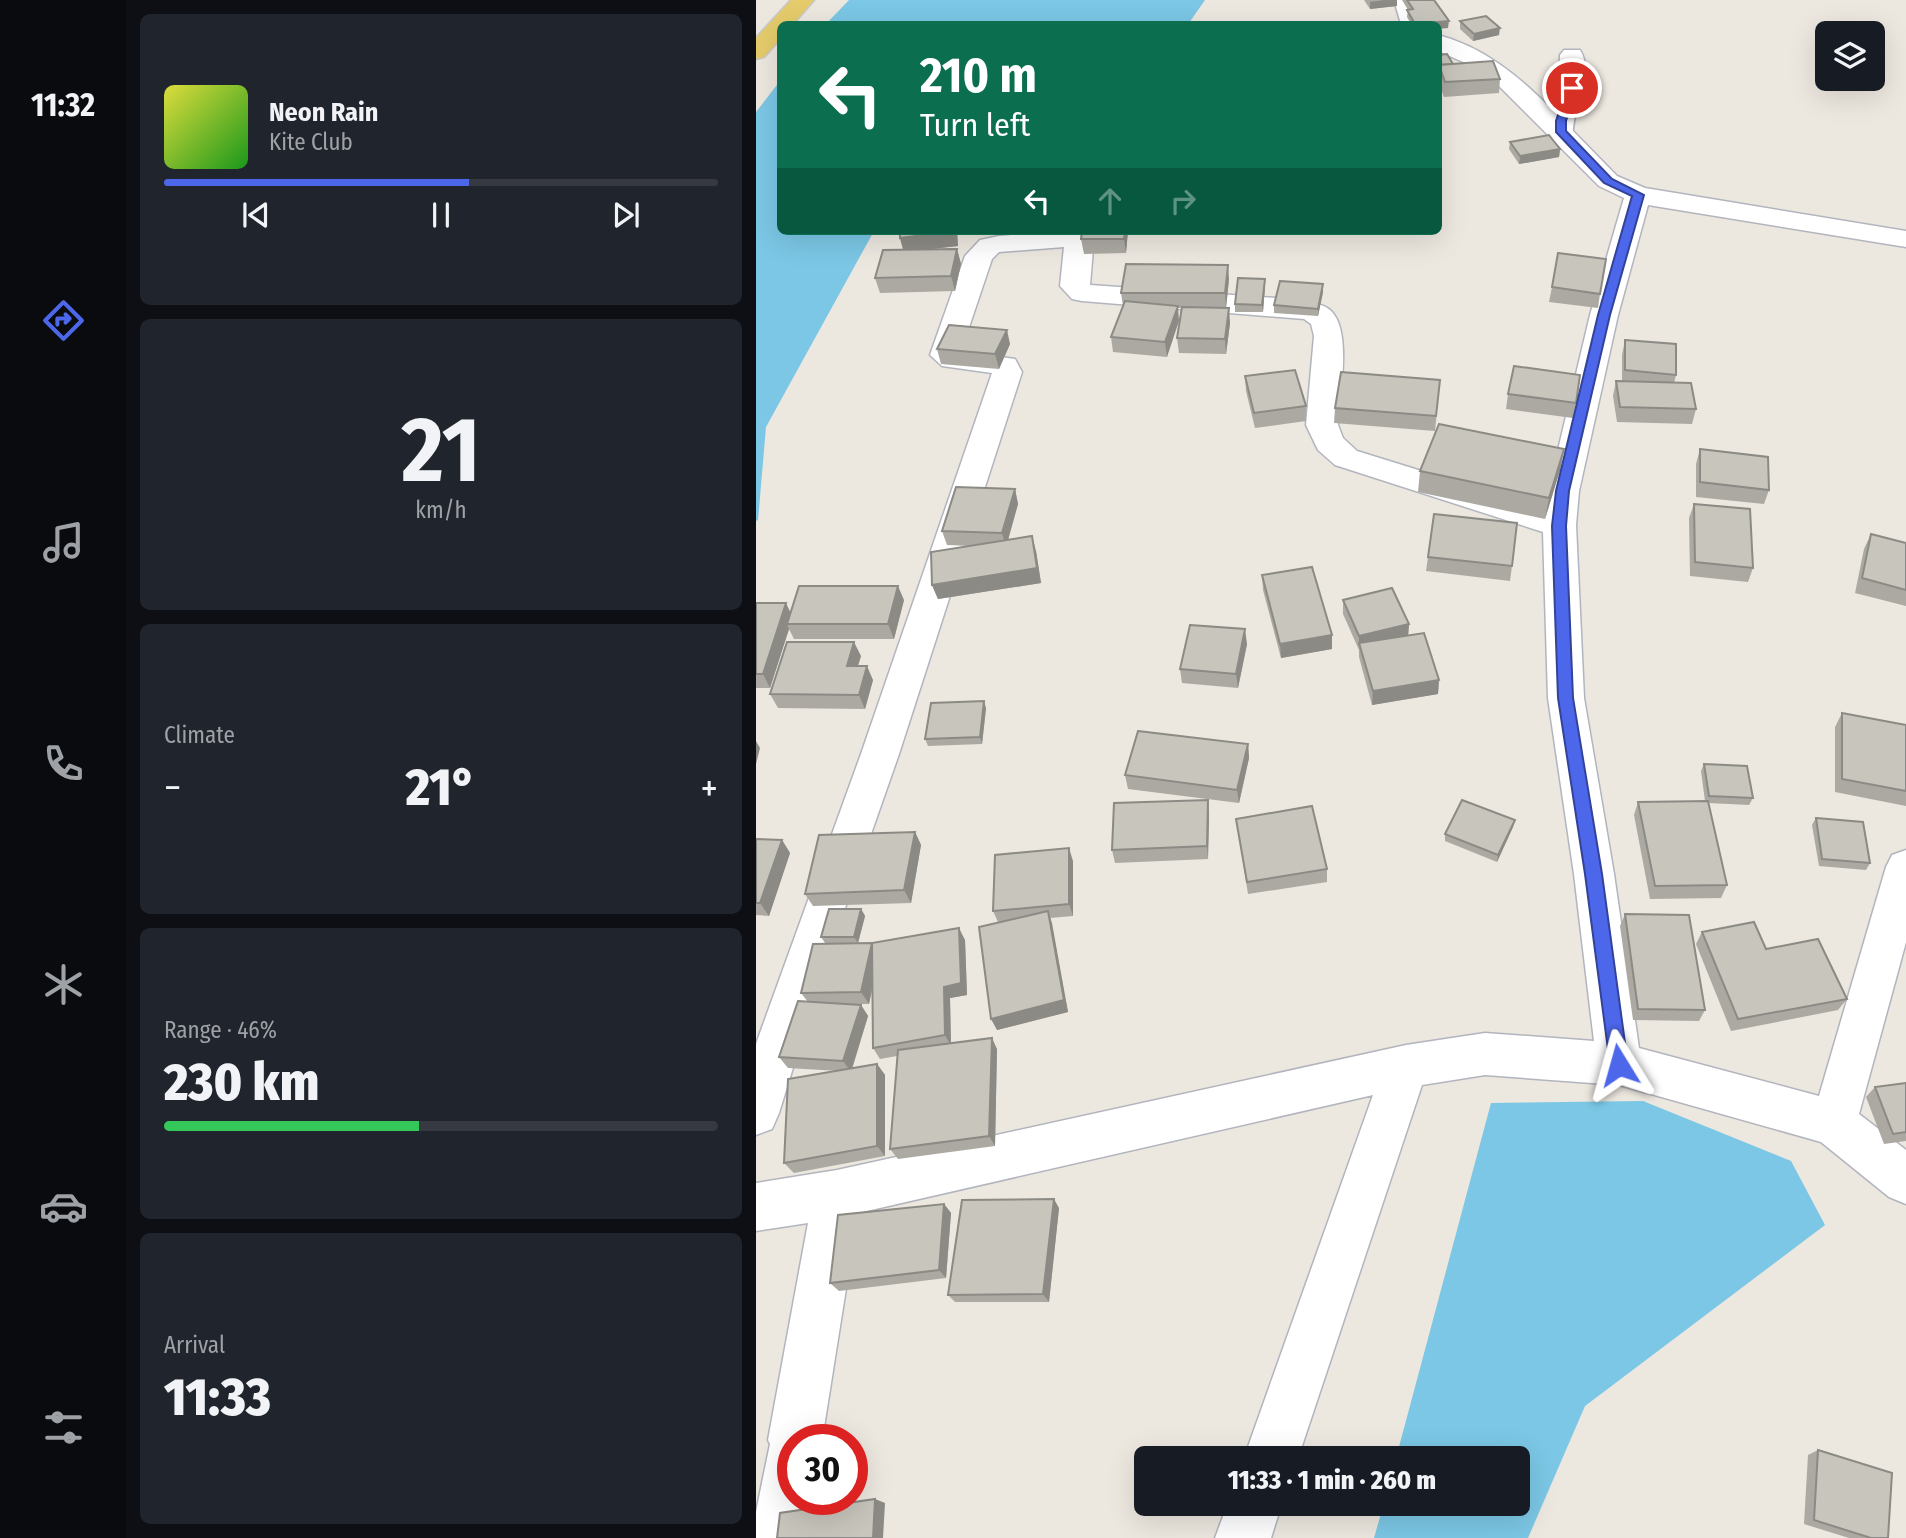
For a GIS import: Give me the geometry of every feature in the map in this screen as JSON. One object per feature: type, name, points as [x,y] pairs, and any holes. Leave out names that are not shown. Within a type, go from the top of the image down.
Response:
[{"type":"main road","points":[[784,21],[803,0]]},
{"type":"main road","points":[[756,52],[777,29]]},
{"type":"street","points":[[1405,0],[1411,21]]},
{"type":"street","points":[[1442,44],[1478,60],[1500,74],[1608,181],[1638,195],[1906,239]]},
{"type":"street","points":[[1561,132],[1561,121],[1572,88],[1572,55]]},
{"type":"street","points":[[1619,1065],[1594,874],[1566,698],[1559,526],[1563,491],[1598,342],[1638,195]]},
{"type":"street","points":[[756,1113],[802,971],[880,754],[1007,372],[1004,366],[998,364],[952,359],[946,355],[979,256],[984,251],[999,244],[1067,239],[1078,244],[1074,286],[1082,293],[1304,309],[1320,314],[1327,324],[1329,336],[1322,425],[1329,443],[1346,458],[1559,526]]},
{"type":"street","points":[[1834,1122],[1906,867]]},
{"type":"street","points":[[756,1207],[837,1194],[1406,1066],[1485,1054],[1619,1065],[1834,1122],[1906,1180]]},
{"type":"street","points":[[1275,1446],[1406,1066]]},
{"type":"street","points":[[798,1424],[837,1194]]},
{"type":"street","points":[[779,1538],[783,1515]]},
{"type":"street","points":[[1243,1538],[1251,1516]]},
{"type":"water","points":[[849,0],[1205,0],[1190,21],[829,21]]},
{"type":"water","points":[[777,85],[777,235],[872,235],[766,427],[756,521],[756,112]]},
{"type":"water","points":[[1643,1101],[1791,1161],[1825,1225],[1585,1406],[1528,1538],[1374,1538],[1380,1516],[1530,1516],[1530,1446],[1399,1446],[1491,1103]]},
{"type":"building","points":[[1407,0],[1434,0],[1449,21],[1413,21],[1407,10],[1413,9]]},
{"type":"building","points":[[1486,16],[1500,28],[1474,34],[1460,21]]},
{"type":"building","points":[[1447,54],[1453,64],[1442,65],[1442,55]]},
{"type":"building","points":[[1493,61],[1500,79],[1445,82],[1442,65]]},
{"type":"building","points":[[1549,135],[1560,149],[1520,156],[1510,142]]},
{"type":"building","points":[[900,235],[924,235],[900,238]]},
{"type":"building","points":[[1082,235],[1124,235],[1124,239],[1081,239]]},
{"type":"building","points":[[957,249],[951,276],[875,278],[883,250]]},
{"type":"building","points":[[1558,253],[1606,259],[1600,294],[1552,287]]},
{"type":"building","points":[[1126,264],[1228,265],[1225,293],[1121,293]]},
{"type":"building","points":[[1238,278],[1265,279],[1262,305],[1235,304]]},
{"type":"building","points":[[1280,281],[1323,284],[1318,309],[1274,305]]},
{"type":"building","points":[[1125,301],[1178,306],[1165,342],[1111,337]]},
{"type":"building","points":[[1182,307],[1229,308],[1225,339],[1177,338]]},
{"type":"building","points":[[949,325],[1007,330],[995,354],[937,349]]},
{"type":"building","points":[[1625,340],[1676,344],[1676,375],[1625,370]]},
{"type":"building","points":[[1514,366],[1580,375],[1576,403],[1508,394]]},
{"type":"building","points":[[1295,370],[1306,406],[1254,413],[1245,376]]},
{"type":"building","points":[[1341,372],[1440,380],[1436,416],[1335,408]]},
{"type":"building","points":[[1616,381],[1691,383],[1696,409],[1620,407]]},
{"type":"building","points":[[1439,424],[1564,449],[1549,498],[1420,471]]},
{"type":"building","points":[[1700,449],[1768,457],[1769,490],[1700,482]]},
{"type":"building","points":[[956,487],[1015,489],[1002,533],[942,531]]},
{"type":"building","points":[[1694,504],[1750,509],[1753,568],[1695,562]]},
{"type":"building","points":[[1434,514],[1517,523],[1512,566],[1428,557]]},
{"type":"building","points":[[1871,534],[1906,543],[1906,590],[1862,578]]},
{"type":"building","points":[[1032,536],[1037,568],[932,585],[931,552]]},
{"type":"building","points":[[1312,567],[1332,635],[1280,644],[1262,575]]},
{"type":"building","points":[[799,586],[898,586],[888,624],[787,624]]},
{"type":"building","points":[[1392,588],[1409,624],[1359,636],[1343,600]]},
{"type":"building","points":[[756,603],[786,603],[763,674],[756,674]]},
{"type":"building","points":[[1190,625],[1245,629],[1236,674],[1180,669]]},
{"type":"building","points":[[1424,633],[1439,680],[1373,691],[1359,643]]},
{"type":"building","points":[[787,642],[854,642],[847,666],[867,666],[859,695],[770,694]]},
{"type":"building","points":[[984,701],[980,737],[925,739],[931,703]]},
{"type":"building","points":[[1842,713],[1906,725],[1906,791],[1842,779]]},
{"type":"building","points":[[1138,731],[1248,744],[1237,790],[1125,775]]},
{"type":"building","points":[[1704,764],[1747,766],[1753,798],[1709,796]]},
{"type":"building","points":[[1208,800],[1207,846],[1112,850],[1114,803]]},
{"type":"building","points":[[1462,800],[1515,820],[1498,855],[1445,834]]},
{"type":"building","points":[[1708,801],[1727,885],[1655,886],[1638,802]]},
{"type":"building","points":[[1312,806],[1327,869],[1247,882],[1236,819]]},
{"type":"building","points":[[1816,818],[1863,822],[1870,863],[1822,859]]},
{"type":"building","points":[[915,832],[904,890],[805,894],[819,835]]},
{"type":"building","points":[[756,839],[782,840],[760,903],[756,903]]},
{"type":"building","points":[[1069,848],[1069,904],[993,911],[995,855]]},
{"type":"building","points":[[829,909],[861,909],[854,937],[821,937]]},
{"type":"building","points":[[1048,911],[1064,1000],[991,1019],[979,927]]},
{"type":"building","points":[[1625,914],[1689,915],[1705,1010],[1638,1009]]},
{"type":"building","points":[[1754,922],[1766,949],[1818,939],[1847,999],[1738,1019],[1702,932]]},
{"type":"building","points":[[959,928],[961,983],[944,987],[945,1035],[873,1048],[872,943]]},
{"type":"building","points":[[872,943],[861,992],[801,993],[813,944]]},
{"type":"building","points":[[798,1001],[861,1005],[843,1061],[779,1057]]},
{"type":"building","points":[[992,1038],[989,1136],[890,1149],[898,1050]]},
{"type":"building","points":[[877,1064],[877,1146],[784,1163],[788,1079]]},
{"type":"building","points":[[1906,1083],[1906,1132],[1893,1134],[1875,1087]]},
{"type":"building","points":[[1054,1199],[1043,1294],[948,1295],[962,1200]]},
{"type":"building","points":[[944,1204],[939,1270],[830,1283],[838,1215]]},
{"type":"building","points":[[1818,1450],[1892,1473],[1888,1538],[1871,1538],[1814,1520]]},
{"type":"building","points":[[875,1499],[873,1538],[777,1538],[780,1515],[868,1515],[868,1500]]},
{"type":"route","points":[[1572,88],[1561,121],[1561,132],[1608,181],[1638,195],[1604,315],[1563,491],[1559,526],[1566,698],[1594,874],[1619,1065]]}]
